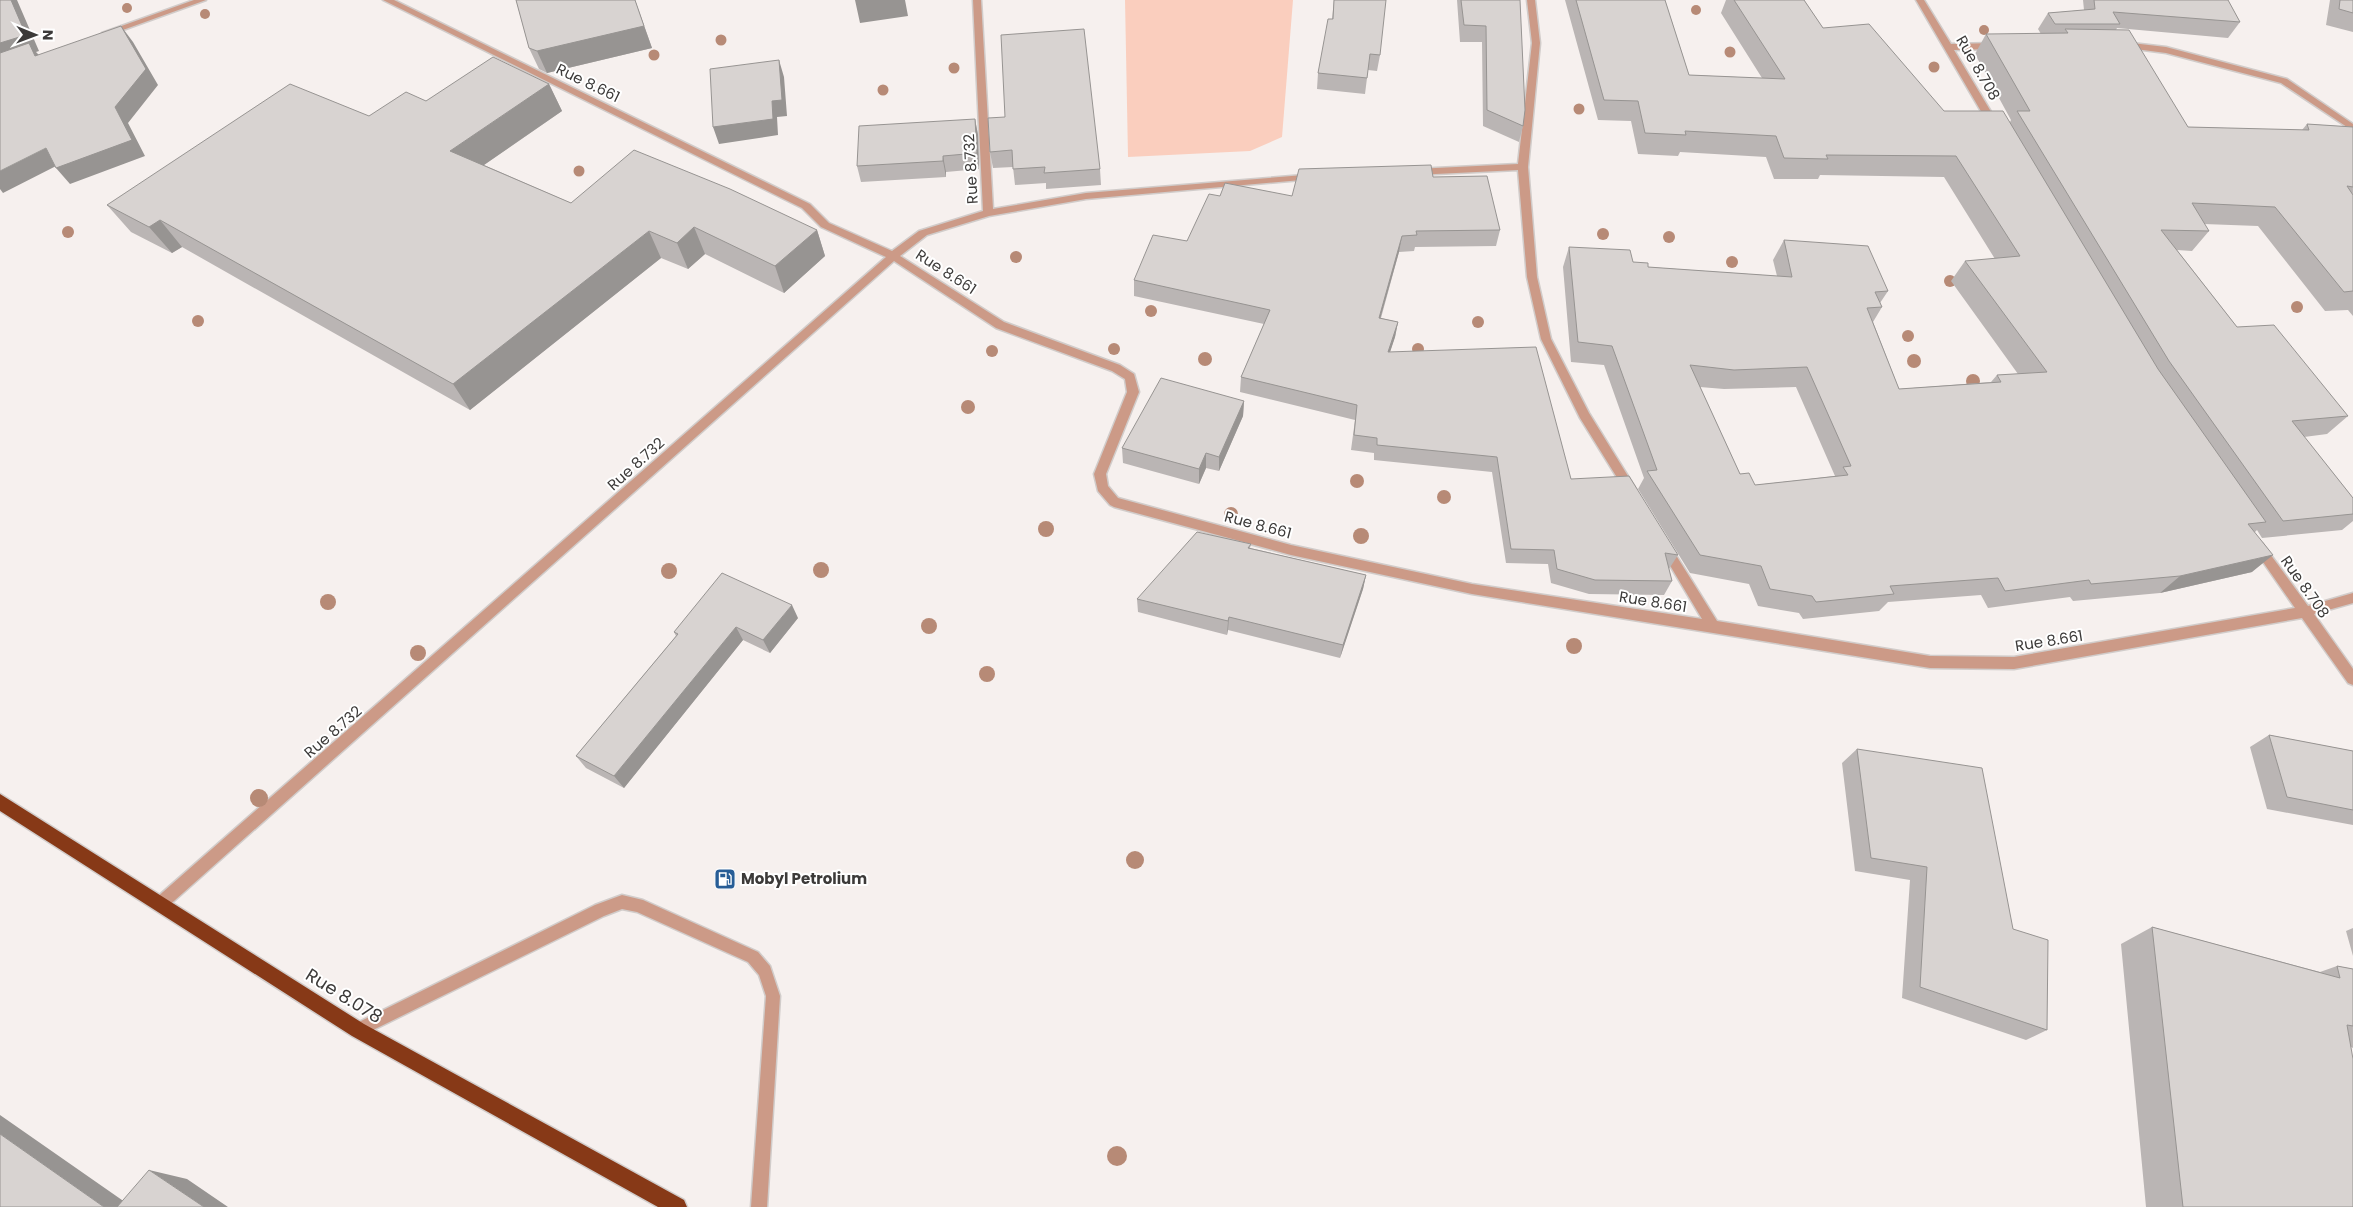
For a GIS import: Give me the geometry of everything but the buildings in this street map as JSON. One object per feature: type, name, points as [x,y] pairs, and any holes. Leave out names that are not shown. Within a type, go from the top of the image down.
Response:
[{"type":"highway","name":"Rue 8.078","points":[[0,802],[358,1030],[677,1207]]},
{"type":"street","points":[[101,35],[202,0]]},
{"type":"street","name":"Rue 8.661","points":[[387,0],[430,23],[806,206],[825,225],[893,256],[1000,325],[1116,368],[1130,377],[1133,392],[1100,474],[1102,488],[1114,502],[1291,550],[1472,589],[1930,662],[2014,663],[2304,612],[2353,598]]},
{"type":"street","name":"Rue 8.732","points":[[160,904],[893,256],[923,233],[988,213],[977,0]]},
{"type":"street","points":[[1531,0],[1536,43],[1522,167],[1532,277],[1546,339],[1584,415],[1636,499]]},
{"type":"street","name":"Rue 8.708","points":[[1920,0],[1998,131]]},
{"type":"street","points":[[2108,44],[2166,50],[2284,81],[2353,128]]},
{"type":"street","points":[[1948,47],[2004,46]]},
{"type":"street","points":[[1404,172],[1522,167]]},
{"type":"street","points":[[988,213],[1086,196],[1326,176]]},
{"type":"street","points":[[1656,533],[1713,626]]},
{"type":"street","name":"Rue 8.708","points":[[2253,538],[2353,679]]},
{"type":"street","points":[[358,1030],[600,910],[622,902],[638,904],[753,957],[765,971],[773,996],[759,1207]]},
{"type":"shaded area","points":[[1125,0],[1293,0],[1282,137],[1250,151],[1128,157]]},
{"type":"place","name":"Mobyl Petrolium","points":[[725,879]]}]
